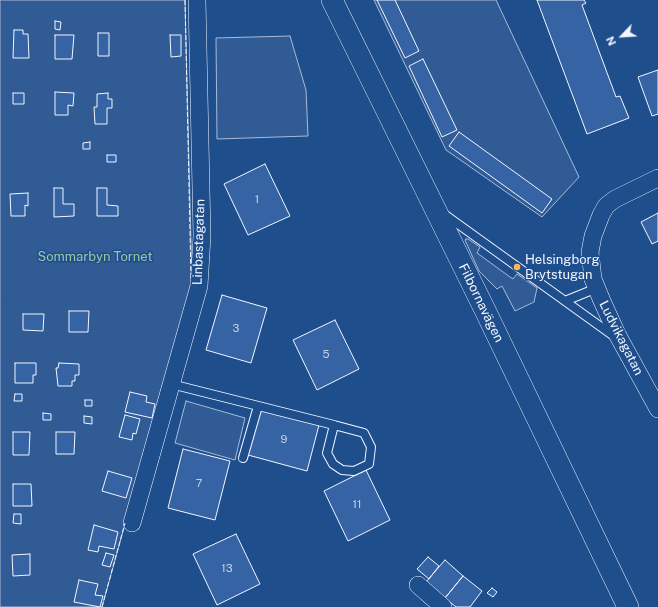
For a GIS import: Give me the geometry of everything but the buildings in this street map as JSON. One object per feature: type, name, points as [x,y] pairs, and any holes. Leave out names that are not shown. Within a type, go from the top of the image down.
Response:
[{"type":"street","name":"Linbastagatan","points":[[132,523],[198,286],[201,269],[202,236],[196,0]]},
{"type":"street","name":"Filbornavägen","points":[[332,0],[628,607]]},
{"type":"street","name":"Ludvikagatan","points":[[658,178],[615,199],[606,206],[593,236],[590,252],[592,275],[597,288],[620,340],[658,410]]},
{"type":"street","points":[[418,585],[443,607]]},
{"type":"lane","points":[[433,207],[620,340]]},
{"type":"lane","points":[[565,301],[597,288]]},
{"type":"lane","points":[[171,384],[334,425],[364,433],[371,447],[369,464],[354,471],[342,470],[333,464],[327,453],[334,425]]},
{"type":"lane","points":[[243,458],[258,406]]},
{"type":"shaded area","name":"Sommarbyn Tornet","points":[[0,0],[185,0],[192,283],[102,607],[0,607]]},
{"type":"shaded area","points":[[374,0],[496,0],[579,177],[542,217],[446,150]]},
{"type":"shaded area","points":[[290,36],[306,90],[308,136],[217,139],[216,38]]},
{"type":"shaded area","points":[[466,239],[480,247],[477,253],[510,277],[513,279],[517,274],[537,288],[534,302],[515,311],[502,286],[497,289],[479,271],[465,240]]},
{"type":"shaded area","points":[[186,401],[245,418],[235,460],[175,443]]},
{"type":"fence","points":[[185,0],[191,278]]},
{"type":"fence","points":[[102,607],[125,523]]},
{"type":"place","name":"Helsingborg Brytstugan","points":[[517,267]]}]
